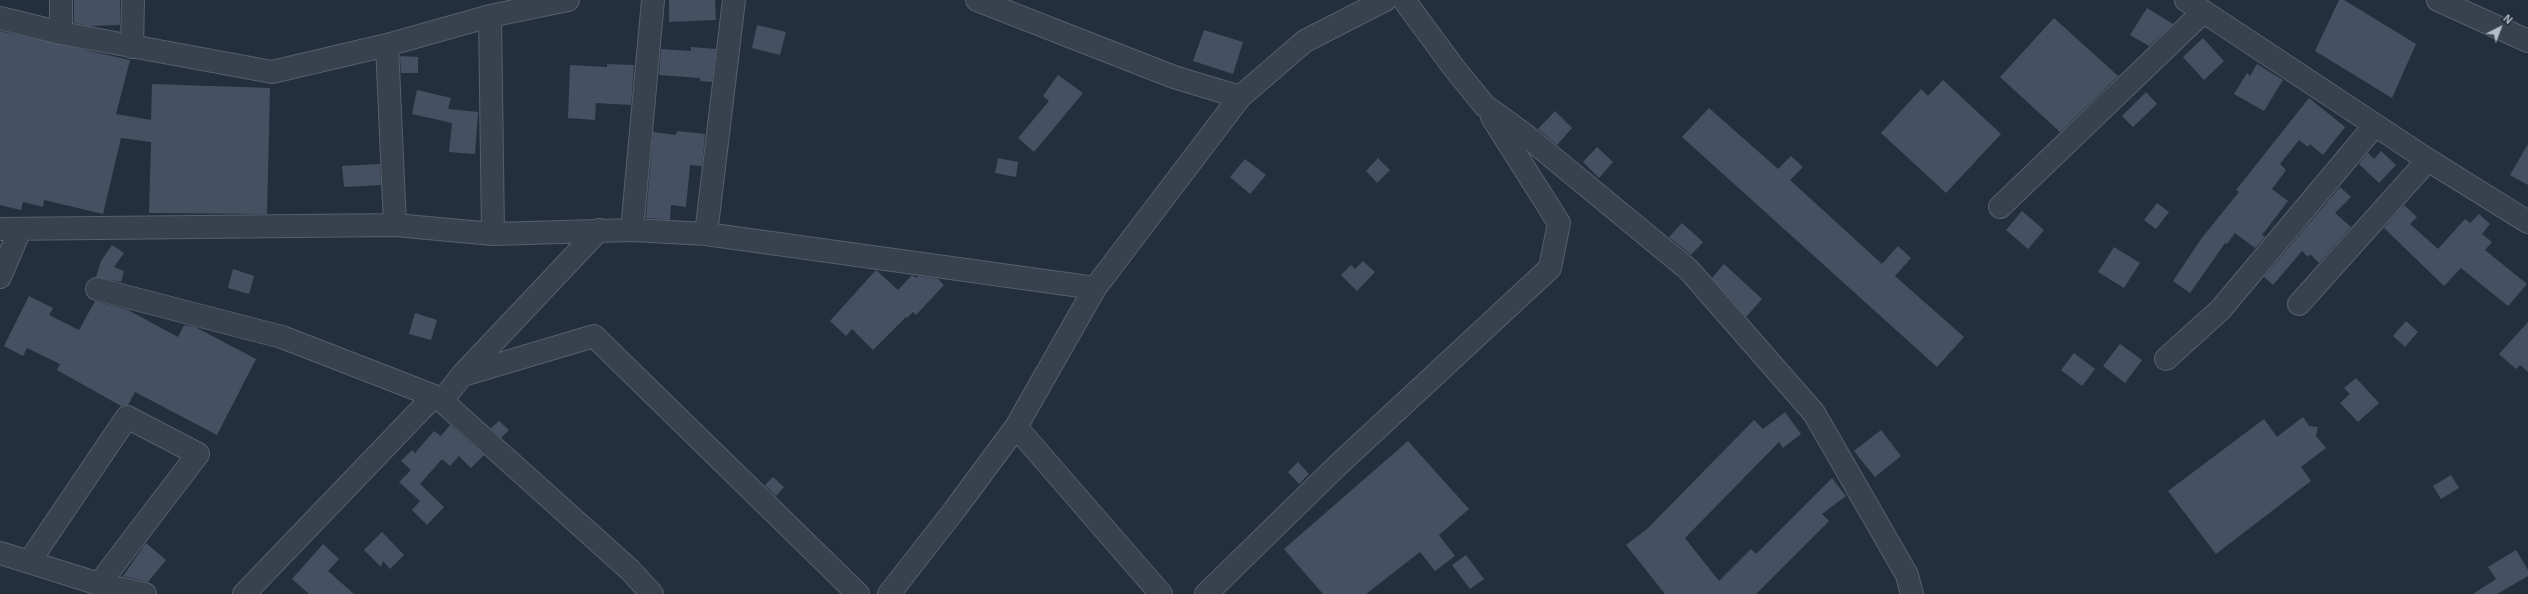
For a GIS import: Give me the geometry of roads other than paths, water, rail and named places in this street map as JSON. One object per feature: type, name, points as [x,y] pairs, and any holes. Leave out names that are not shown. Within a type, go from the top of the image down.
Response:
[{"type":"street","points":[[60,33],[61,0]]},
{"type":"street","points":[[132,47],[133,0]]},
{"type":"street","points":[[0,18],[60,33],[272,72],[387,45],[490,16],[568,0]]},
{"type":"street","points":[[632,230],[653,0]]},
{"type":"street","points":[[706,234],[734,0]]},
{"type":"street","points":[[977,0],[1174,78],[1240,97]]},
{"type":"street","points":[[889,594],[956,508],[1016,427],[1095,288],[1240,97],[1305,41],[1385,0]]},
{"type":"street","points":[[1206,594],[1338,465],[1550,268],[1558,223],[1486,106],[1454,68],[1404,0]]},
{"type":"street","points":[[2438,0],[2528,41]]},
{"type":"street","points":[[2000,206],[2195,6],[2428,160],[2528,222]]},
{"type":"street","points":[[490,16],[493,234]]},
{"type":"street","points":[[387,45],[395,225]]},
{"type":"street","points":[[1486,106],[1524,134],[1689,270],[1747,335],[1814,413],[1907,575],[1912,594]]},
{"type":"street","points":[[2166,359],[2221,309],[2375,125]]},
{"type":"street","points":[[2299,304],[2428,160]]},
{"type":"street","points":[[0,277],[10,230],[395,225],[493,234],[632,230],[706,234],[1095,288]]},
{"type":"street","points":[[244,594],[462,375],[599,230]]},
{"type":"street","points":[[97,289],[282,337],[438,398],[630,570],[652,594]]},
{"type":"street","points":[[462,375],[594,336],[858,594]]},
{"type":"street","points":[[29,562],[128,417],[198,454],[99,584]]},
{"type":"street","points":[[1016,427],[1161,594]]},
{"type":"street","points":[[0,553],[99,584],[144,594]]}]
